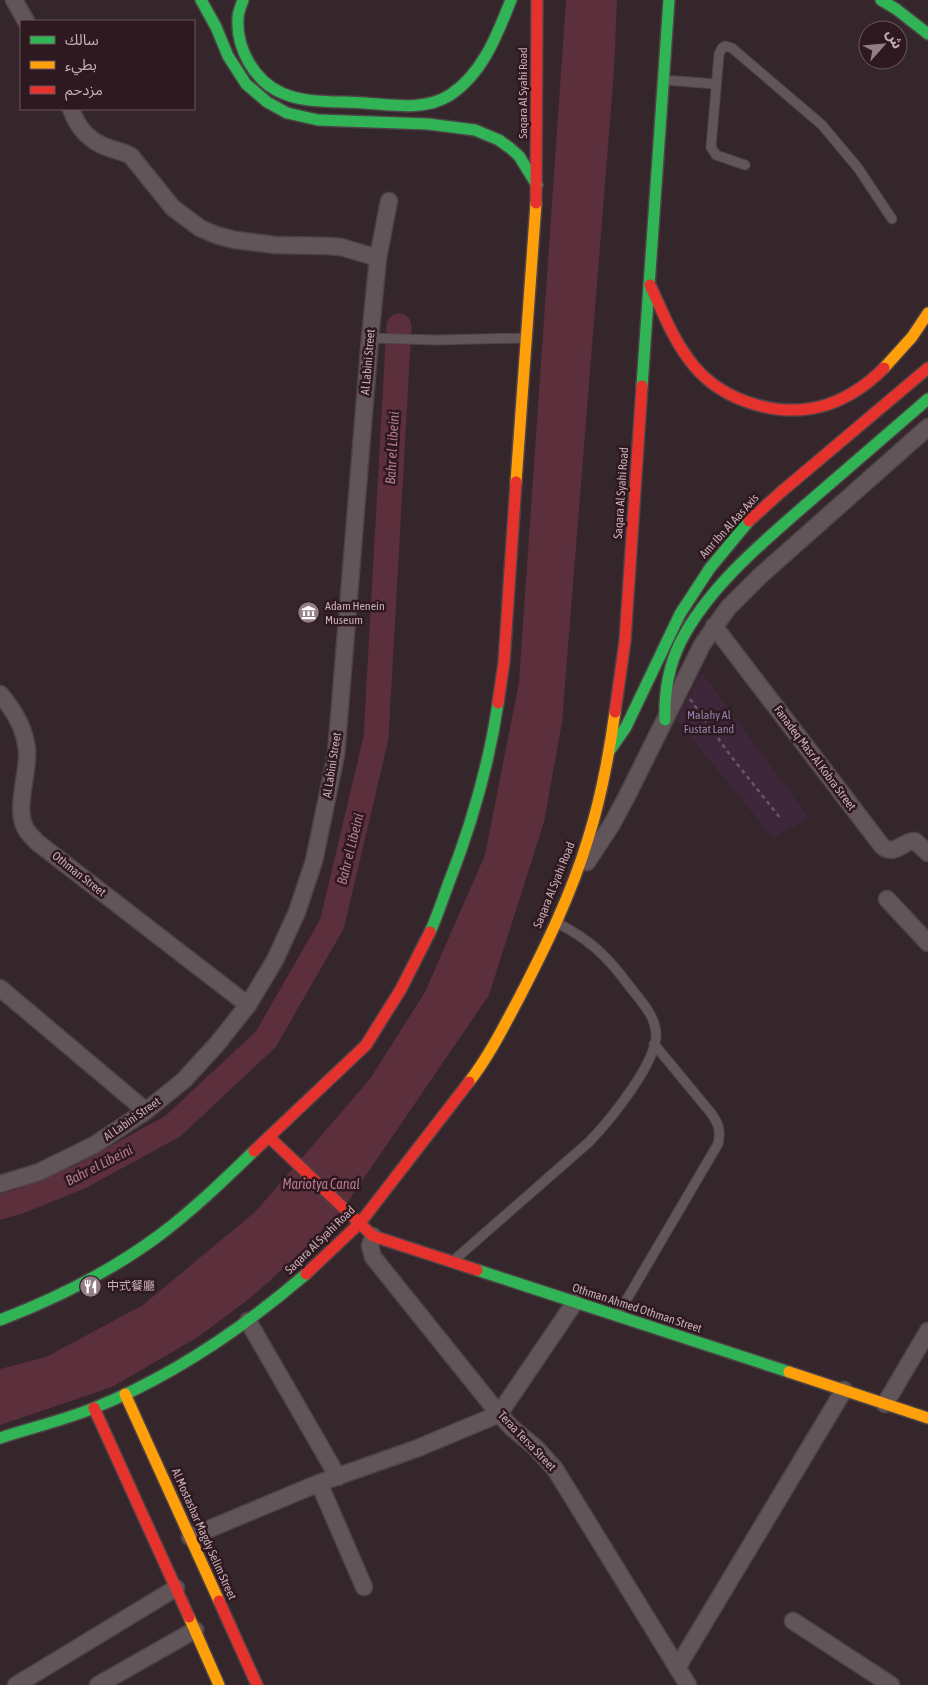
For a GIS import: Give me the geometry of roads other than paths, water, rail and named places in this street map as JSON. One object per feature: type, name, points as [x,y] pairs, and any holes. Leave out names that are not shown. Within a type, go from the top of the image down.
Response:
[{"type":"main road","points":[[201,0],[216,27],[228,56],[246,84],[266,102],[286,113],[318,120],[428,124],[475,130],[488,134],[510,148],[519,156],[537,185]]},
{"type":"main road","points":[[243,0],[238,18],[240,40],[248,62],[262,80],[280,93],[302,99],[414,106],[432,103],[447,96],[472,76],[485,60],[511,0]]},
{"type":"main road","name":"Saqara Al Syahi Road","points":[[0,1320],[42,1304],[101,1273],[160,1235],[209,1194],[366,1045],[406,980],[432,927],[458,863],[478,798],[494,730],[504,662],[537,185],[537,0]]},
{"type":"main road","name":"Saqara Al Syahi Road","points":[[0,1438],[94,1408],[175,1369],[222,1340],[268,1307],[310,1272],[360,1223],[473,1077],[506,1022],[537,963],[569,891],[588,839],[610,750],[625,642],[669,0]]},
{"type":"main road","points":[[881,0],[928,34]]},
{"type":"main road","points":[[912,22],[928,38]]},
{"type":"main road","points":[[649,282],[680,349],[694,367],[711,382],[731,395],[752,404],[774,409],[820,408],[841,400],[864,385],[890,363],[916,332],[928,313]]},
{"type":"main road","name":"Amr Ibn Al Aas Axis","points":[[610,750],[626,727],[680,614],[726,546],[774,497],[928,368]]},
{"type":"main road","points":[[665,720],[665,689],[672,660],[686,632],[708,602],[765,540],[928,399]]},
{"type":"main road","name":"Othman Ahmed Othman Street","points":[[269,1137],[373,1236],[928,1418]]},
{"type":"main road","name":"Al Mostashar Magdy Selim Street","points":[[125,1394],[257,1685]]},
{"type":"main road","points":[[94,1408],[218,1685]]},
{"type":"street","points":[[14,0],[25,20]]},
{"type":"street","points":[[71,110],[77,123],[90,138],[107,147],[132,156],[162,197],[173,208],[200,228],[216,235],[245,242],[275,246],[341,247],[378,258]]},
{"type":"street","name":"Al Labini Street","points":[[0,1184],[39,1172],[94,1145],[146,1111],[184,1080],[218,1044],[248,1005],[275,960],[298,912],[314,861],[336,755],[376,339],[378,258],[390,201]]},
{"type":"street","points":[[569,891],[612,824],[702,645],[714,626],[743,591],[927,431]]},
{"type":"street","name":"Fanadeq Masr Al Kobra Street","points":[[714,626],[882,846],[895,850],[908,842],[915,841],[928,853]]},
{"type":"street","name":"Othman Street","points":[[0,694],[13,711],[22,730],[27,750],[27,769],[22,804],[22,820],[26,831],[248,1005]]},
{"type":"street","points":[[887,899],[928,943]]},
{"type":"street","points":[[0,988],[146,1111]]},
{"type":"street","name":"Teraa Tersa Street","points":[[373,1236],[370,1246],[373,1257],[499,1414],[512,1428],[535,1447],[555,1469],[688,1685]]},
{"type":"street","points":[[190,1537],[319,1483],[418,1448],[499,1414],[574,1302]]},
{"type":"street","points":[[248,1321],[338,1476]]},
{"type":"street","points":[[885,1404],[928,1331]]},
{"type":"street","points":[[677,1668],[844,1390]]},
{"type":"street","points":[[319,1483],[364,1587]]},
{"type":"street","points":[[16,1685],[176,1588]]},
{"type":"street","points":[[793,1621],[891,1685]]},
{"type":"street","points":[[98,1685],[195,1630]]},
{"type":"lane","points":[[744,165],[716,155],[711,147],[720,51],[722,48],[729,46],[822,126],[852,160],[892,219]]},
{"type":"lane","points":[[664,80],[716,84]]},
{"type":"lane","points":[[376,339],[527,338]]},
{"type":"lane","points":[[452,1262],[600,1131],[620,1107],[633,1087],[654,1044],[656,1034],[651,1018],[612,964],[588,940],[555,922]]},
{"type":"lane","points":[[617,1316],[718,1144],[720,1133],[718,1122],[654,1044]]},
{"type":"water","name":"Mariotya Canal","points":[[566,0],[617,0],[614,71],[562,722],[544,822],[489,995],[345,1206],[302,1251],[249,1299],[198,1337],[112,1387],[0,1425],[0,1369],[46,1357],[143,1305],[256,1211],[370,1079],[425,992],[485,855],[519,682]]},
{"type":"waterway","name":"Bahr el Libeini","points":[[0,1207],[18,1202],[80,1177],[173,1126],[266,1039],[332,924],[376,738],[399,326]]},
{"type":"place","name":"Adam Henein Museum","points":[[309,613]]},
{"type":"place","name":"中式餐廳","points":[[91,1286]]},
{"type":"park label","name":"Malahy Al Fustat Land","points":[[709,722]]}]
